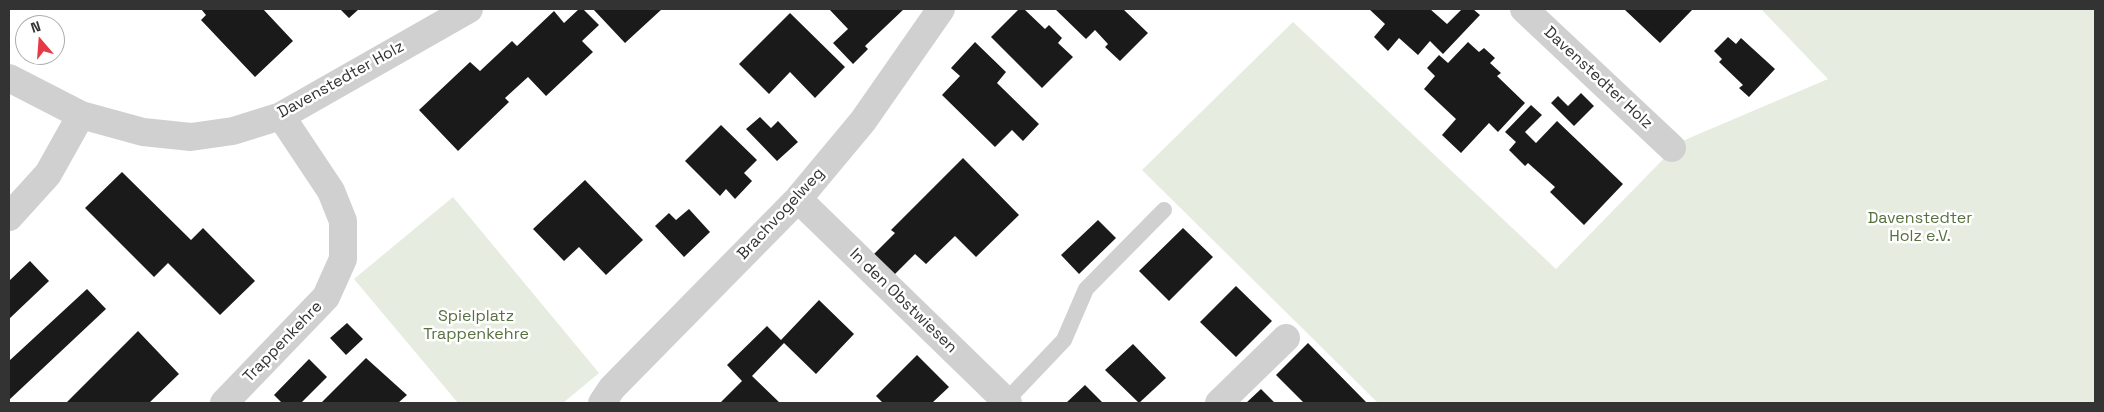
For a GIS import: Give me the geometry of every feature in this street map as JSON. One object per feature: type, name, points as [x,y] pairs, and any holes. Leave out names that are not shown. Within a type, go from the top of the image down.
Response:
[{"type":"street","name":"Davenstedter Holz","points":[[9,78],[81,114],[144,132],[191,137],[233,131],[282,116],[469,9]]},
{"type":"street","name":"Brachvogelweg","points":[[602,403],[612,388],[798,199],[863,121],[941,9]]},
{"type":"street","name":"Davenstedter Holz","points":[[1524,9],[1672,148]]},
{"type":"street","points":[[9,217],[48,174],[81,114]]},
{"type":"street","name":"Trappenkehre","points":[[224,403],[326,297],[344,259],[343,221],[330,192],[282,116]]},
{"type":"street","name":"In den Obstwiesen","points":[[798,199],[1007,402]]},
{"type":"street","points":[[1219,403],[1286,338]]},
{"type":"lane","points":[[1007,402],[1064,340],[1086,290],[1164,210]]},
{"type":"green space","name":"Davenstedter Holz e.V.","points":[[1761,9],[2095,9],[2095,403],[1378,403],[1142,170],[1293,22],[1556,269],[1680,142],[1828,79]]},
{"type":"green space","name":"Spielplatz Trappenkehre","points":[[453,197],[599,373],[563,403],[458,403],[354,279]]},
{"type":"building","points":[[201,9],[263,9],[293,41],[255,77],[201,20],[206,15]]},
{"type":"building","points":[[340,9],[359,9],[349,18]]},
{"type":"building","points":[[579,9],[583,9],[599,25],[582,41],[593,52],[546,96],[528,77],[505,98],[509,102],[458,151],[419,110],[470,62],[480,71],[512,41],[517,46],[554,11],[564,23]]},
{"type":"building","points":[[593,9],[662,9],[625,43]]},
{"type":"building","points":[[829,9],[904,9],[865,46],[868,49],[853,64],[833,43],[848,29]]},
{"type":"building","points":[[1019,9],[1024,9],[1045,29],[1049,25],[1062,38],[1058,43],[1073,57],[1042,88],[991,37]]},
{"type":"building","points":[[1055,9],[1123,9],[1148,33],[1120,61],[1105,47],[1108,44],[1095,30],[1086,39]]},
{"type":"building","points":[[1369,9],[1430,9],[1447,24],[1462,9],[1473,9],[1480,15],[1443,54],[1430,41],[1418,55],[1399,38],[1388,51],[1374,37],[1385,24]]},
{"type":"building","points":[[1624,9],[1693,9],[1660,43]]},
{"type":"building","points":[[790,13],[845,67],[815,98],[790,72],[769,94],[739,64]]},
{"type":"building","points":[[1728,37],[1736,44],[1741,38],[1775,69],[1749,97],[1739,88],[1743,85],[1719,62],[1722,59],[1714,51]]},
{"type":"building","points":[[975,42],[1006,72],[997,83],[1039,124],[1023,141],[1012,130],[995,147],[942,95],[960,76],[951,68]]},
{"type":"building","points":[[1468,42],[1479,52],[1484,48],[1495,58],[1490,63],[1501,73],[1497,76],[1525,103],[1498,132],[1489,123],[1461,153],[1442,135],[1456,119],[1424,89],[1435,76],[1427,68],[1439,55],[1448,63]]},
{"type":"building","points":[[1581,93],[1594,106],[1574,126],[1551,103],[1558,96],[1568,106]]},
{"type":"building","points":[[1531,105],[1542,115],[1525,132],[1536,143],[1557,121],[1623,184],[1584,225],[1550,192],[1555,187],[1528,163],[1525,166],[1509,150],[1516,142],[1505,132]]},
{"type":"building","points":[[760,117],[771,128],[778,121],[798,142],[777,161],[746,129]]},
{"type":"building","points":[[721,125],[757,160],[744,173],[752,181],[735,199],[726,189],[720,196],[685,161]]},
{"type":"building","points":[[963,158],[1019,215],[976,257],[955,236],[926,264],[915,254],[893,276],[873,255],[895,233],[891,230]]},
{"type":"building","points":[[122,172],[191,240],[203,228],[255,281],[220,315],[168,263],[154,277],[85,208]]},
{"type":"building","points":[[585,180],[643,240],[606,275],[579,247],[564,261],[533,229]]},
{"type":"building","points":[[689,209],[710,232],[684,257],[655,226],[669,213],[676,220]]},
{"type":"building","points":[[1098,220],[1116,238],[1079,274],[1061,255]]},
{"type":"building","points":[[1183,228],[1213,257],[1169,301],[1139,271]]},
{"type":"building","points":[[30,261],[49,281],[9,319],[9,281]]},
{"type":"building","points":[[1236,286],[1272,321],[1236,357],[1200,322]]},
{"type":"building","points":[[87,289],[106,309],[9,400],[9,361]]},
{"type":"building","points":[[819,300],[854,334],[816,374],[784,343],[752,376],[780,403],[720,403],[742,381],[727,365],[767,326],[781,340]]},
{"type":"building","points":[[347,323],[363,339],[346,355],[330,338]]},
{"type":"building","points":[[138,331],[179,374],[149,403],[66,403]]},
{"type":"building","points":[[1308,343],[1365,403],[1304,403],[1276,375]]},
{"type":"building","points":[[1133,344],[1166,378],[1139,403],[1105,370]]},
{"type":"building","points":[[917,355],[949,387],[932,403],[883,403],[876,396]]},
{"type":"building","points":[[366,358],[407,395],[398,403],[321,403]]},
{"type":"building","points":[[309,359],[327,377],[301,403],[282,403],[274,395]]},
{"type":"building","points":[[1085,385],[1103,403],[1066,403]]},
{"type":"building","points":[[1261,389],[1275,403],[1246,403]]}]
